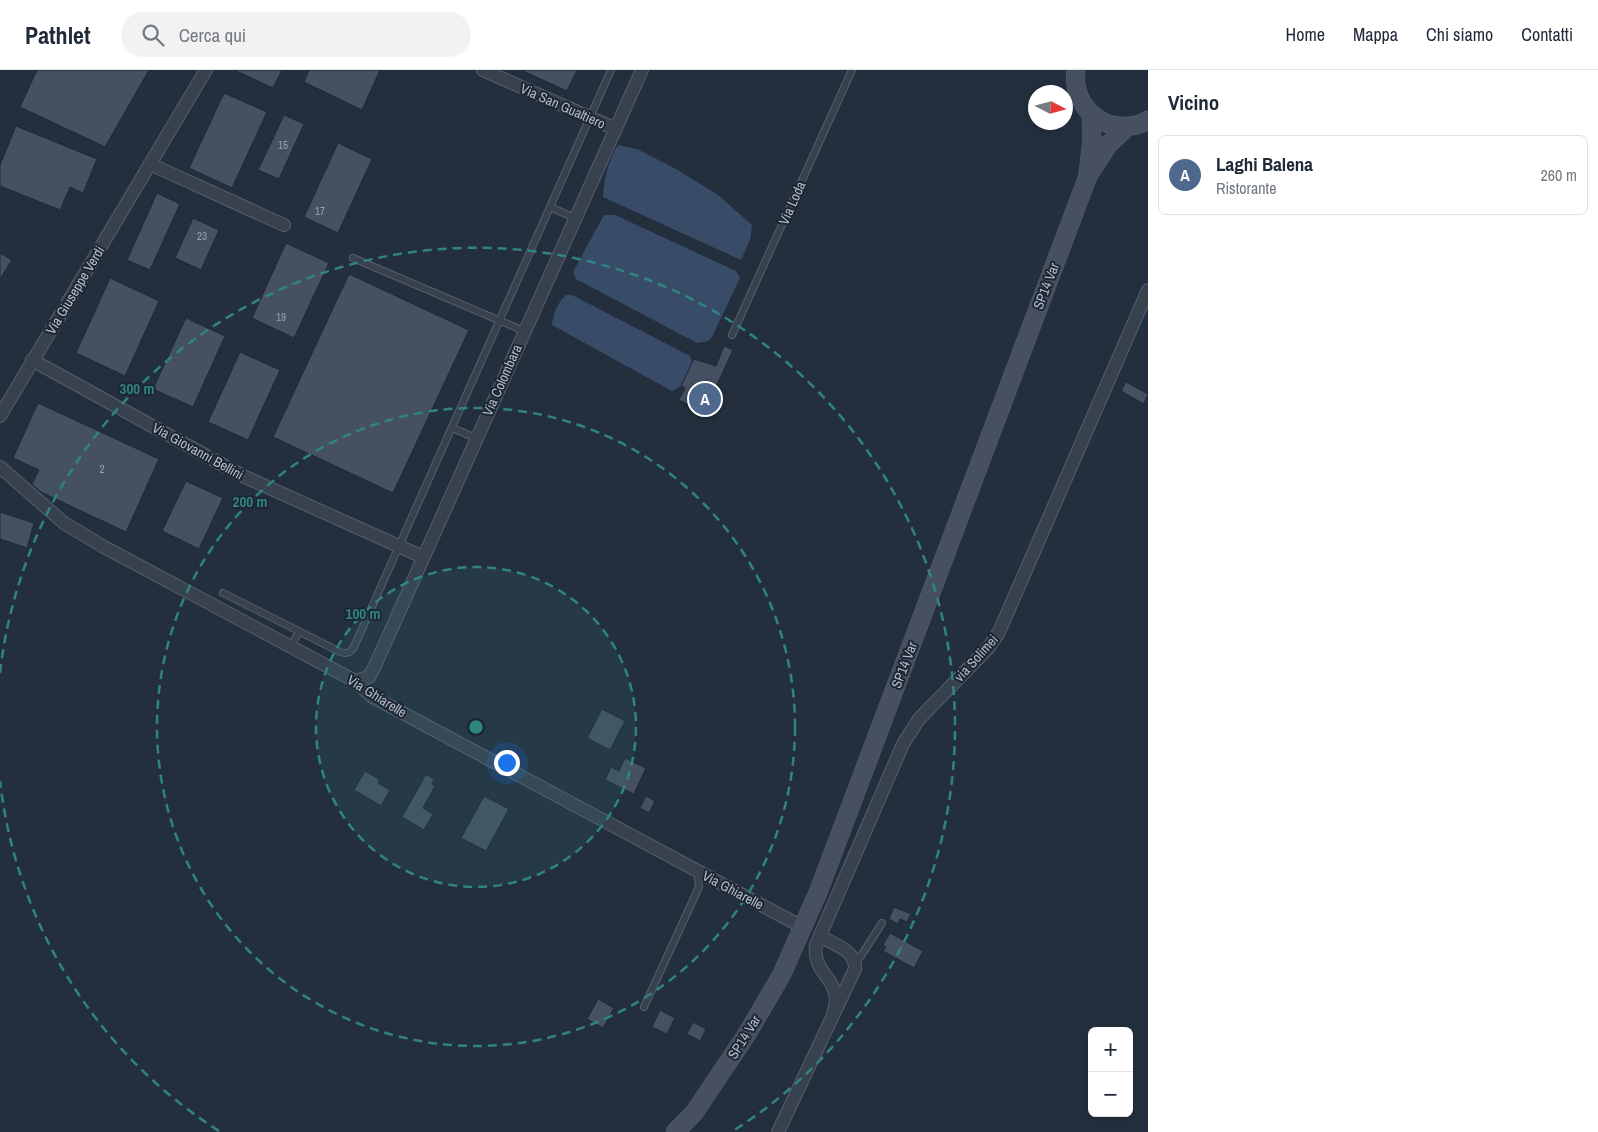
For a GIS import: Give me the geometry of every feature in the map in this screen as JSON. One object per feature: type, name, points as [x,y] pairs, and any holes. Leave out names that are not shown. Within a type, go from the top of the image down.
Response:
[{"type":"main road","points":[[1076,70],[1075,80],[1078,95],[1091,114],[1107,124],[1140,125]]},
{"type":"main road","points":[[1088,176],[1092,140],[1091,114]]},
{"type":"main road","points":[[1088,176],[1108,145],[1140,125]]},
{"type":"main road","name":"SP14 Var","points":[[675,1132],[694,1113],[748,1034],[782,974],[815,899],[1088,176]]},
{"type":"street","name":"Via Giuseppe Verdi","points":[[0,416],[206,70]]},
{"type":"street","name":"Via San Gualtiero","points":[[483,70],[616,129]]},
{"type":"street","name":"Via Colombara","points":[[355,681],[369,677],[374,668],[642,70]]},
{"type":"street","points":[[150,164],[284,225]]},
{"type":"street","name":"via Solimei","points":[[833,1015],[836,1000],[831,984],[816,962],[816,945],[903,744],[919,719],[989,647],[999,632],[1148,290]]},
{"type":"street","name":"Via Giovanni Bellini","points":[[32,360],[245,477],[423,558]]},
{"type":"street","name":"Via Ghiarelle","points":[[0,467],[64,523],[104,547],[355,681],[371,696],[793,922]]},
{"type":"street","points":[[778,1132],[853,974],[856,962],[850,954],[823,938]]},
{"type":"lane","points":[[223,593],[340,652],[346,654],[354,648],[611,70]]},
{"type":"lane","name":"Via Loda","points":[[732,335],[852,70]]},
{"type":"lane","points":[[550,207],[575,218]]},
{"type":"lane","points":[[353,258],[524,331]]},
{"type":"lane","points":[[452,428],[476,438]]},
{"type":"lane","points":[[290,647],[299,631]]},
{"type":"lane","points":[[644,1007],[699,887],[697,870]]},
{"type":"lane","points":[[856,962],[882,923]]},
{"type":"water","points":[[618,145],[637,149],[676,169],[718,195],[752,225],[750,240],[741,260],[603,197],[607,170]]},
{"type":"water","points":[[604,215],[615,215],[736,271],[740,278],[712,337],[708,341],[697,343],[576,279],[573,272]]},
{"type":"water","points":[[566,295],[572,295],[690,356],[692,362],[681,386],[672,391],[552,325],[556,308]]},
{"type":"building","points":[[37,70],[149,70],[105,147],[20,107]]},
{"type":"building","points":[[234,70],[282,70],[273,88]]},
{"type":"building","points":[[309,70],[380,70],[362,110],[304,82]]},
{"type":"building","points":[[521,70],[577,70],[567,91]]},
{"type":"building","points":[[224,93],[267,112],[232,188],[189,168]]},
{"type":"building","points":[[284,115],[304,124],[279,179],[258,170]]},
{"type":"building","points":[[16,126],[97,159],[83,193],[70,187],[60,210],[0,186],[0,165]]},
{"type":"building","points":[[338,143],[372,159],[338,233],[304,217]]},
{"type":"building","points":[[157,193],[180,204],[150,270],[127,260]]},
{"type":"building","points":[[193,218],[219,230],[201,270],[175,258]]},
{"type":"building","points":[[286,243],[329,263],[294,338],[252,318]]},
{"type":"building","points":[[0,253],[12,260],[0,279]]},
{"type":"building","points":[[349,274],[469,330],[393,493],[273,437]]},
{"type":"building","points":[[110,278],[159,301],[125,376],[76,353]]},
{"type":"building","points":[[186,318],[225,336],[193,407],[153,389]]},
{"type":"building","points":[[724,346],[733,350],[703,415],[694,411],[695,408],[679,400],[685,388],[681,386],[694,359],[716,366]]},
{"type":"building","points":[[240,352],[280,370],[248,440],[208,422]]},
{"type":"building","points":[[1126,382],[1148,394],[1144,404],[1121,391]]},
{"type":"building","points":[[38,403],[159,459],[126,532],[41,492],[32,484],[39,470],[13,458]]},
{"type":"building","points":[[186,481],[223,498],[199,549],[162,531]]},
{"type":"building","points":[[0,512],[34,523],[27,548],[0,539]]},
{"type":"building","points":[[602,709],[625,721],[610,750],[587,738]]},
{"type":"building","points":[[625,758],[646,768],[634,794],[605,780],[611,767],[619,771]]},
{"type":"building","points":[[365,771],[380,780],[378,783],[390,790],[381,806],[354,790]]},
{"type":"building","points":[[426,774],[434,779],[432,784],[435,786],[423,808],[433,814],[424,830],[402,817]]},
{"type":"building","points":[[484,796],[509,809],[486,851],[461,838]]},
{"type":"building","points":[[646,796],[655,801],[649,813],[640,808]]},
{"type":"building","points":[[894,907],[911,914],[907,922],[900,919],[898,924],[889,919]]},
{"type":"building","points":[[890,933],[923,951],[914,968],[883,951],[886,947],[883,945]]},
{"type":"building","points":[[598,999],[614,1008],[603,1028],[587,1019]]},
{"type":"building","points":[[660,1010],[675,1018],[667,1034],[652,1027]]},
{"type":"building","points":[[693,1022],[706,1029],[700,1041],[687,1034]]},
{"type":"place","name":"Laghi Balena","points":[[705,399]]}]
